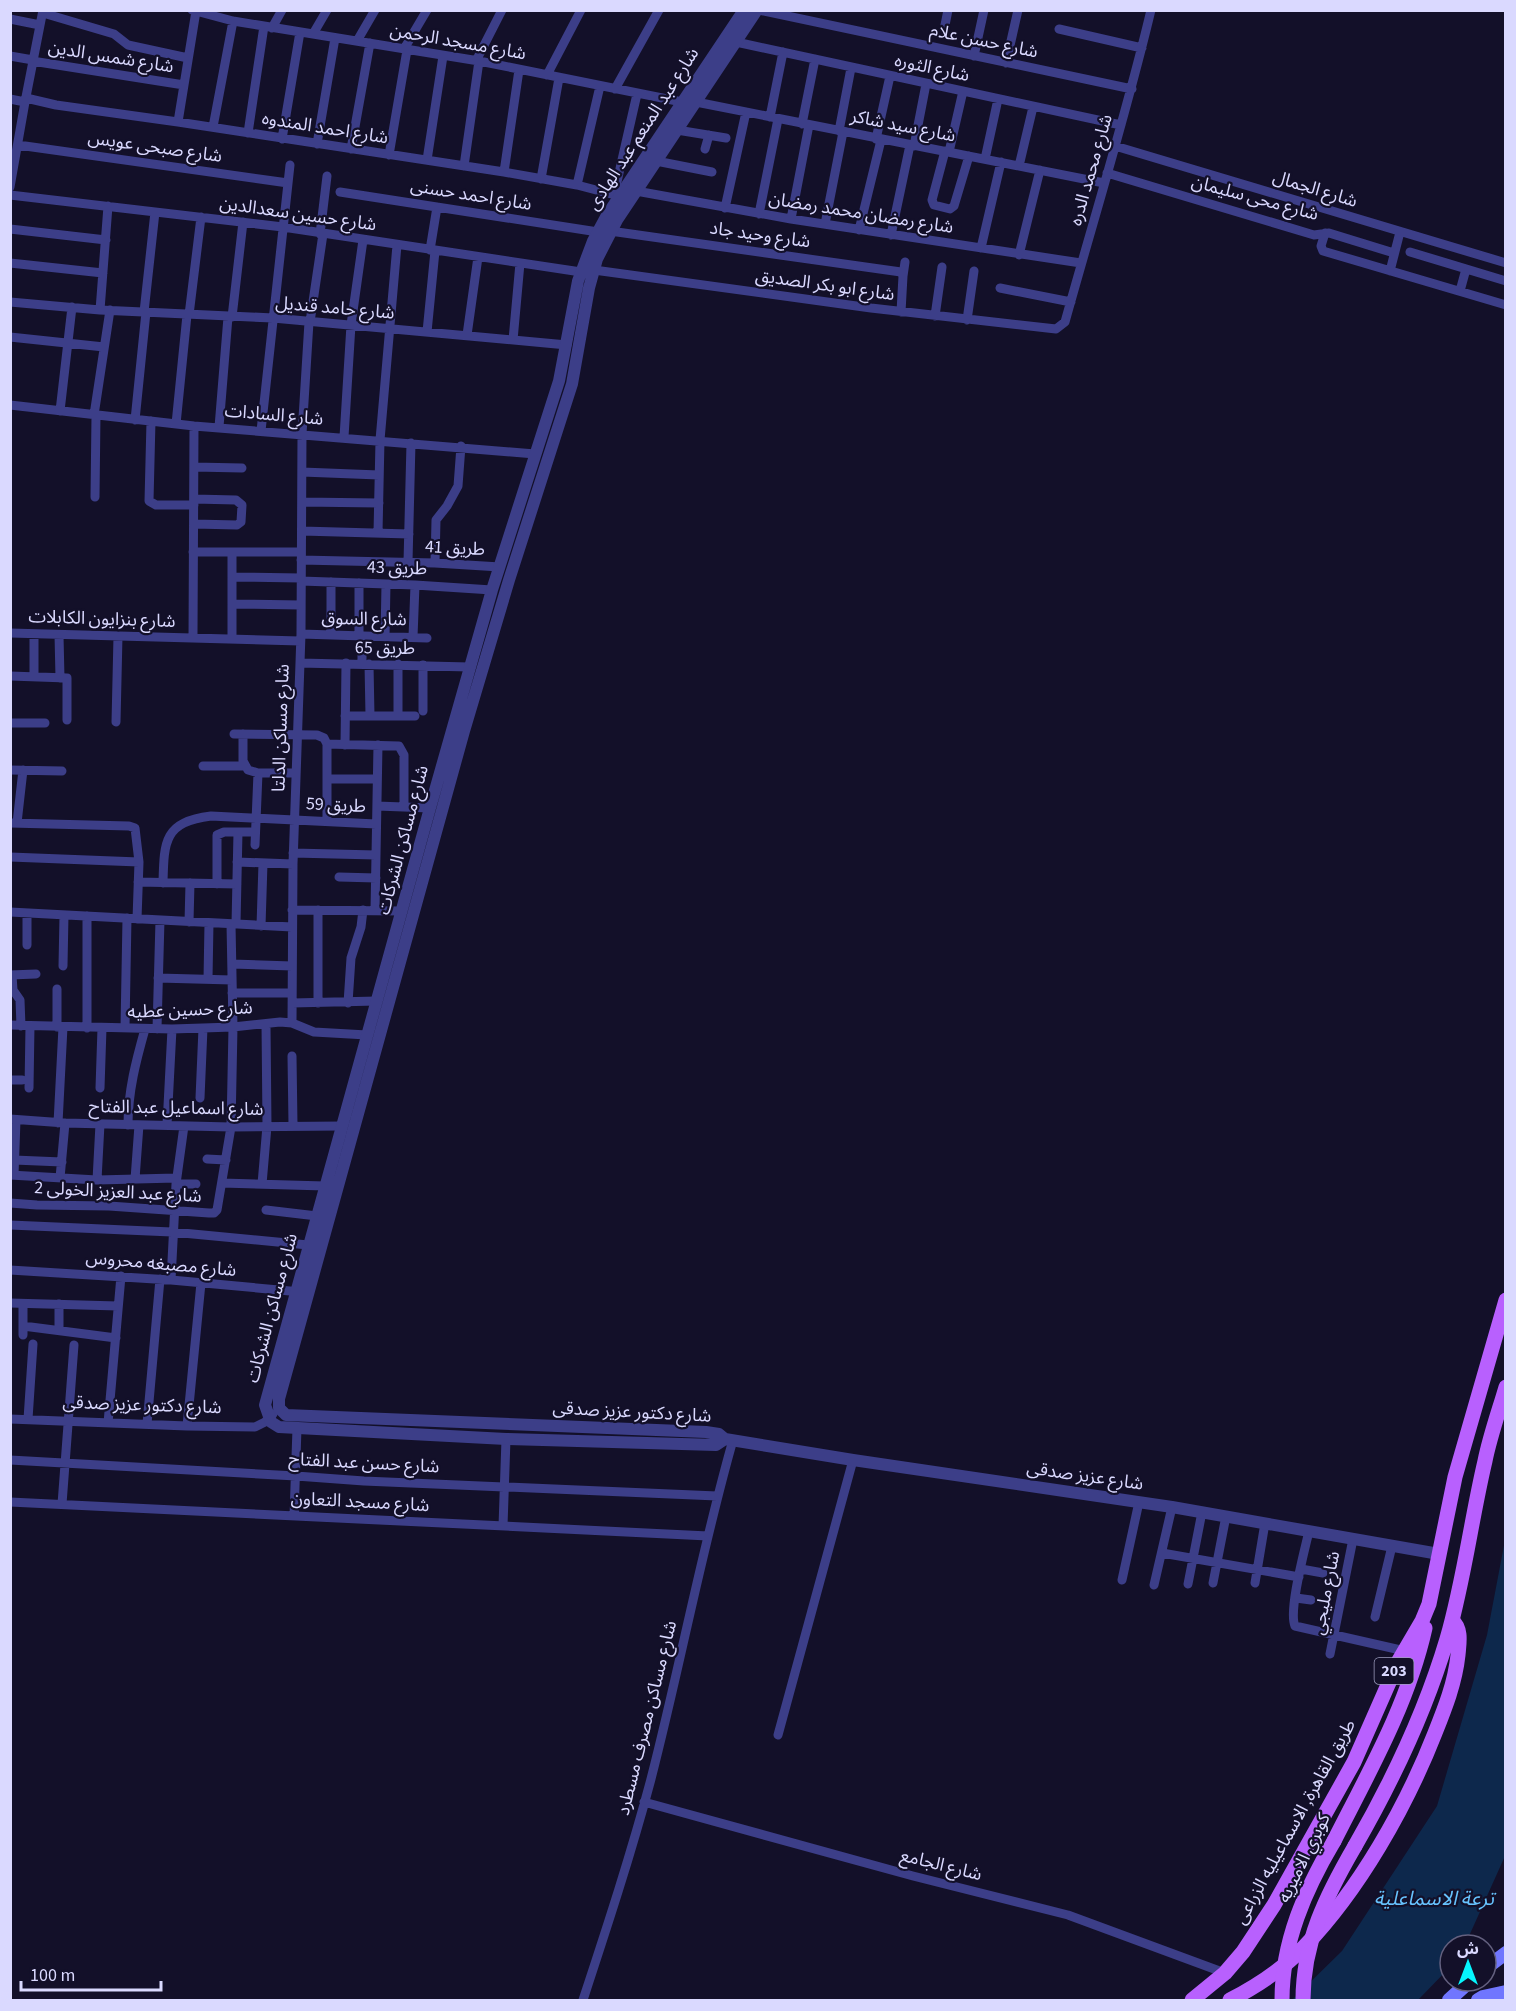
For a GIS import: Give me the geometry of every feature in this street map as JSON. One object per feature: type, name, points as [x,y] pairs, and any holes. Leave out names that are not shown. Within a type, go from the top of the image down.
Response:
[{"type":"main road","name":"طريق القاهرة, الاسماعيليه الزراعى","points":[[1192,2001],[1225,1973],[1243,1952],[1274,1905],[1336,1795],[1371,1727],[1398,1662],[1422,1621],[1429,1604],[1467,1432],[1506,1300]]},
{"type":"main road","points":[[1230,2001],[1280,1968],[1296,1954],[1331,1915],[1373,1856],[1399,1810],[1431,1743],[1453,1683],[1459,1635],[1457,1625],[1452,1620],[1490,1442],[1506,1387]]},
{"type":"main road","points":[[1475,1404],[1484,1409],[1499,1411]]},
{"type":"main road","points":[[1467,1432],[1480,1434],[1490,1442]]},
{"type":"main road","name":"كوبري الاميريه","points":[[1282,2001],[1282,1977],[1301,1906],[1316,1872],[1396,1717],[1418,1656],[1429,1604]]},
{"type":"main road","name":"كوبري الاميريه","points":[[1303,2001],[1308,1954],[1326,1897],[1387,1789],[1410,1741],[1430,1691],[1452,1620]]},
{"type":"main road","points":[[1478,2001],[1484,1997],[1506,1992]]},
{"type":"street","points":[[213,127],[235,10]]},
{"type":"street","points":[[248,133],[268,27],[282,10]]},
{"type":"street","points":[[313,34],[327,10]]},
{"type":"street","points":[[357,41],[375,10]]},
{"type":"street","points":[[389,155],[405,49],[427,10]]},
{"type":"street","points":[[464,166],[478,61],[502,10]]},
{"type":"street","points":[[547,75],[581,10]]},
{"type":"street","points":[[615,89],[659,10]]},
{"type":"street","name":"شارع عبد المنعم عبد الهادى","points":[[587,271],[617,196],[744,10]]},
{"type":"street","name":"شارع عبد المنعم عبد الهادى","points":[[604,231],[636,191],[758,10]]},
{"type":"street","name":"شارع حسن علام","points":[[758,10],[1132,89]]},
{"type":"street","points":[[945,25],[948,10]]},
{"type":"street","points":[[974,56],[984,10]]},
{"type":"street","points":[[1006,63],[1018,10]]},
{"type":"street","name":"شارع محمد الدره","points":[[1052,330],[1065,322],[1132,89],[1151,10]]},
{"type":"street","points":[[178,122],[194,11]]},
{"type":"street","name":"شارع مسجد الرحمن","points":[[194,11],[268,27],[478,61],[682,102]]},
{"type":"street","points":[[11,182],[16,141],[43,12],[114,34],[128,45],[188,58]]},
{"type":"street","points":[[10,19],[40,25]]},
{"type":"street","points":[[1059,29],[1142,48]]},
{"type":"street","points":[[282,139],[300,32]]},
{"type":"street","points":[[317,144],[335,38]]},
{"type":"street","name":"شارع الثوره","points":[[736,42],[1121,125]]},
{"type":"street","points":[[351,149],[370,44]]},
{"type":"street","points":[[759,214],[783,52]]},
{"type":"street","name":"شارع شمس الدين","points":[[10,56],[184,86]]},
{"type":"street","points":[[427,160],[442,56]]},
{"type":"street","points":[[791,219],[815,59]]},
{"type":"street","points":[[825,224],[851,68]]},
{"type":"street","points":[[504,172],[519,69]]},
{"type":"street","points":[[859,230],[890,76]]},
{"type":"street","points":[[541,179],[559,78]]},
{"type":"street","points":[[891,235],[926,84]]},
{"type":"street","points":[[577,185],[600,86]]},
{"type":"street","points":[[963,92],[932,200],[934,205],[950,208],[954,206],[969,156]]},
{"type":"street","points":[[617,196],[636,94]]},
{"type":"street","name":"شارع احمد المندوه","points":[[10,99],[213,127],[504,172],[577,185],[617,196]]},
{"type":"street","points":[[985,159],[998,99]]},
{"type":"street","name":"شارع سيد شاكر","points":[[696,102],[1040,170],[1105,178]]},
{"type":"street","points":[[1019,166],[1033,107]]},
{"type":"street","points":[[725,208],[746,112]]},
{"type":"street","points":[[677,130],[726,138]]},
{"type":"street","points":[[705,149],[709,135]]},
{"type":"street","name":"شارع صبحى عويس","points":[[16,141],[288,183]]},
{"type":"street","name":"شارع الجمال","points":[[1115,146],[1506,263]]},
{"type":"street","points":[[656,161],[712,172]]},
{"type":"street","points":[[981,248],[1001,162]]},
{"type":"street","points":[[261,431],[290,165]]},
{"type":"street","points":[[1019,255],[1040,170]]},
{"type":"street","name":"شارع مساكن الدلتا","points":[[292,1023],[292,864],[300,663],[302,434],[309,322],[327,176]]},
{"type":"street","name":"شارع محى سليمان","points":[[1105,178],[1314,235],[1325,233],[1395,253]]},
{"type":"street","name":"شارع رمضان محمد رمضان","points":[[636,191],[759,214],[1082,263]]},
{"type":"street","name":"شارع احمد حسنى","points":[[340,192],[604,231]]},
{"type":"street","name":"شارع حسين سعدالدين","points":[[10,195],[283,227],[433,251],[587,271]]},
{"type":"street","points":[[95,497],[95,415],[104,347],[103,273],[108,206]]},
{"type":"street","points":[[427,332],[437,207]]},
{"type":"street","points":[[135,420],[156,212]]},
{"type":"street","points":[[176,424],[201,217]]},
{"type":"street","points":[[219,428],[230,317],[243,222]]},
{"type":"street","points":[[10,229],[106,240]]},
{"type":"street","name":"شارع وحيد جاد","points":[[604,231],[899,272],[903,276]]},
{"type":"street","points":[[1390,271],[1400,232]]},
{"type":"street","points":[[1325,233],[1321,246],[1323,251],[1506,305]]},
{"type":"street","points":[[344,437],[351,325],[363,240]]},
{"type":"street","points":[[378,533],[380,440],[397,245]]},
{"type":"street","points":[[1410,252],[1504,280],[1506,269]]},
{"type":"street","points":[[467,335],[478,257]]},
{"type":"street","points":[[901,312],[905,262]]},
{"type":"street","points":[[10,263],[103,273]]},
{"type":"street","points":[[513,340],[520,263]]},
{"type":"street","points":[[935,316],[942,267]]},
{"type":"street","points":[[1460,291],[1466,269]]},
{"type":"street","name":"شارع ابو بكر الصديق","points":[[587,271],[1052,330]]},
{"type":"street","name":"شارع مساكن الشركات","points":[[278,1405],[458,730],[470,667],[492,590],[559,381],[587,271]]},
{"type":"street","name":"شارع مساكن الشركات","points":[[269,1419],[266,1400],[430,807],[509,580],[572,384],[587,271]]},
{"type":"street","points":[[967,320],[974,271]]},
{"type":"street","points":[[1000,288],[1071,302]]},
{"type":"street","name":"شارع حامد قنديل","points":[[10,302],[72,308],[273,318],[567,345]]},
{"type":"street","points":[[60,411],[72,308]]},
{"type":"street","points":[[10,337],[104,347]]},
{"type":"street","points":[[66,362],[77,363]]},
{"type":"street","name":"شارع السادات","points":[[10,405],[194,426],[461,446],[535,454]]},
{"type":"street","points":[[151,421],[149,501],[156,505],[231,499],[242,505],[241,522],[233,525],[194,524]]},
{"type":"street","points":[[193,638],[194,426]]},
{"type":"street","points":[[408,562],[411,443]]},
{"type":"street","points":[[435,563],[436,520],[458,486],[461,446]]},
{"type":"street","points":[[194,467],[242,468]]},
{"type":"street","points":[[302,472],[380,475]]},
{"type":"street","points":[[302,502],[379,503]]},
{"type":"street","points":[[302,531],[409,534]]},
{"type":"street","name":"طريق 41","points":[[194,552],[232,552],[500,567]]},
{"type":"street","points":[[232,552],[232,639]]},
{"type":"street","name":"طريق 43","points":[[232,577],[492,590]]},
{"type":"street","points":[[331,582],[331,635]]},
{"type":"street","points":[[359,583],[360,636],[366,664],[370,716]]},
{"type":"street","points":[[385,637],[386,584]]},
{"type":"street","points":[[413,637],[415,585]]},
{"type":"street","points":[[232,604],[301,604]]},
{"type":"street","name":"شارع بنزايون الكابلات","points":[[10,633],[193,638]]},
{"type":"street","points":[[34,634],[34,677]]},
{"type":"street","points":[[59,634],[60,678]]},
{"type":"street","name":"شارع السوق","points":[[193,638],[300,638],[331,635],[427,638]]},
{"type":"street","points":[[116,722],[118,636]]},
{"type":"street","name":"طريق 65","points":[[300,663],[470,667]]},
{"type":"street","points":[[345,745],[346,663]]},
{"type":"street","points":[[398,664],[398,716]]},
{"type":"street","points":[[345,716],[398,716],[419,713],[423,665]]},
{"type":"street","points":[[10,676],[68,680],[67,720]]},
{"type":"street","points":[[10,723],[45,723]]},
{"type":"street","points":[[296,773],[258,773],[248,770],[244,766],[238,734],[321,736],[324,738],[327,744],[327,821]]},
{"type":"street","points":[[327,744],[399,746],[405,755],[404,807]]},
{"type":"street","points":[[375,910],[378,745]]},
{"type":"street","points":[[203,766],[244,766]]},
{"type":"street","points":[[10,770],[62,771]]},
{"type":"street","points":[[23,770],[15,799],[14,823],[129,826],[137,831],[139,862],[137,919]]},
{"type":"street","points":[[255,845],[258,773]]},
{"type":"street","points":[[327,779],[377,779]]},
{"type":"street","points":[[377,806],[430,807]]},
{"type":"street","name":"طريق 59","points":[[163,883],[164,850],[168,838],[175,828],[186,821],[211,816],[376,824]]},
{"type":"street","points":[[217,884],[217,835],[220,832],[255,832]]},
{"type":"street","points":[[238,832],[232,964],[231,1127],[222,1183],[325,1186]]},
{"type":"street","points":[[293,850],[376,852]]},
{"type":"street","points":[[10,857],[139,862]]},
{"type":"street","points":[[237,862],[292,864]]},
{"type":"street","points":[[261,926],[263,863]]},
{"type":"street","points":[[339,877],[376,878]]},
{"type":"street","points":[[138,882],[237,884]]},
{"type":"street","points":[[189,922],[190,883]]},
{"type":"street","points":[[292,909],[402,911]]},
{"type":"street","points":[[318,910],[318,1003]]},
{"type":"street","points":[[348,1003],[351,958],[361,927],[363,910]]},
{"type":"street","points":[[10,912],[292,927]]},
{"type":"street","points":[[27,913],[27,945]]},
{"type":"street","points":[[63,966],[64,915]]},
{"type":"street","points":[[87,916],[87,1028]]},
{"type":"street","points":[[125,1028],[127,918]]},
{"type":"street","points":[[157,1029],[160,920]]},
{"type":"street","points":[[208,923],[208,979]]},
{"type":"street","points":[[232,964],[292,966]]},
{"type":"street","points":[[29,1089],[25,1026],[20,1000],[13,990],[11,975],[36,974]]},
{"type":"street","points":[[158,978],[232,980]]},
{"type":"street","points":[[57,989],[60,1027],[62,1162],[60,1178]]},
{"type":"street","points":[[232,993],[292,998],[318,1003],[377,1001]]},
{"type":"street","name":"شارع حسين عطيه","points":[[10,1025],[172,1029],[233,1027],[280,1022],[292,1023],[314,1032],[367,1035]]},
{"type":"street","points":[[262,1184],[267,1126],[266,1024]]},
{"type":"street","points":[[100,1088],[102,1028]]},
{"type":"street","points":[[200,1098],[203,1028]]},
{"type":"street","points":[[128,1125],[131,1082],[145,1029]]},
{"type":"street","points":[[168,1125],[172,1029]]},
{"type":"street","points":[[292,1056],[293,1125]]},
{"type":"street","points":[[10,1080],[22,1080]]},
{"type":"street","points":[[13,1120],[12,1175],[97,1180],[176,1181],[196,1184]]},
{"type":"street","name":"شارع اسماعيل عبد الفتاح","points":[[13,1120],[231,1127],[342,1126]]},
{"type":"street","points":[[97,1180],[100,1124]]},
{"type":"street","points":[[135,1179],[139,1125]]},
{"type":"street","points":[[171,1280],[176,1181],[184,1126]]},
{"type":"street","points":[[207,1159],[226,1160]]},
{"type":"street","points":[[14,1160],[62,1162]]},
{"type":"street","name":"شارع عبد العزيز الخولى 2","points":[[10,1203],[214,1213],[219,1205],[222,1183]]},
{"type":"street","points":[[266,1210],[317,1216]]},
{"type":"street","points":[[10,1225],[172,1232],[308,1245]]},
{"type":"street","name":"شارع مصبغه محروس","points":[[10,1270],[160,1279],[309,1293]]},
{"type":"street","points":[[108,1423],[121,1276]]},
{"type":"street","points":[[147,1424],[160,1279]]},
{"type":"street","points":[[187,1426],[201,1283]]},
{"type":"street","points":[[10,1303],[118,1306]]},
{"type":"street","points":[[23,1304],[23,1331],[59,1330],[116,1338]]},
{"type":"street","points":[[59,1304],[59,1330]]},
{"type":"street","points":[[28,1419],[33,1344]]},
{"type":"street","points":[[63,1504],[74,1346]]},
{"type":"street","points":[[269,1419],[278,1405]]},
{"type":"street","name":"شارع دكتور عزيز صدقى","points":[[278,1405],[280,1412],[286,1415],[706,1432],[719,1434],[729,1439]]},
{"type":"street","name":"شارع دكتور عزيز صدقى","points":[[10,1419],[255,1427],[269,1419],[279,1427],[506,1439],[716,1444],[729,1439]]},
{"type":"street","points":[[294,1516],[297,1428]]},
{"type":"street","points":[[503,1526],[506,1439]]},
{"type":"street","name":"شارع عزيز صدقى","points":[[729,1439],[852,1460],[1172,1507],[1439,1554]]},
{"type":"street","name":"شارع مساكن مصرف مسطرد","points":[[583,2001],[627,1868],[708,1536],[729,1439]]},
{"type":"street","name":"شارع حسن عبد الفتاح","points":[[10,1460],[364,1481],[717,1496]]},
{"type":"street","points":[[778,1735],[852,1460]]},
{"type":"street","name":"شارع مسجد التعاون","points":[[10,1502],[708,1536]]},
{"type":"street","points":[[1122,1580],[1139,1502]]},
{"type":"street","points":[[1154,1585],[1172,1507]]},
{"type":"street","points":[[1188,1584],[1202,1512]]},
{"type":"street","points":[[1214,1583],[1226,1516]]},
{"type":"street","points":[[1255,1583],[1265,1523]]},
{"type":"street","points":[[1309,1531],[1293,1623],[1298,1627],[1405,1651]]},
{"type":"street","name":"شارع مليجي","points":[[1330,1654],[1353,1539]]},
{"type":"street","points":[[1375,1617],[1392,1546]]},
{"type":"street","points":[[1162,1553],[1257,1570],[1323,1573]]},
{"type":"street","points":[[1296,1598],[1311,1600]]},
{"type":"street","name":"شارع الجامع","points":[[644,1802],[913,1876],[1068,1915],[1225,1973]]},
{"type":"water","name":"ترعة الاسماعلية","points":[[1505,1540],[1505,1856],[1470,1933],[1438,1933],[1438,1979],[1418,2000],[1292,2000],[1342,1951],[1437,1806],[1487,1635]]}]
